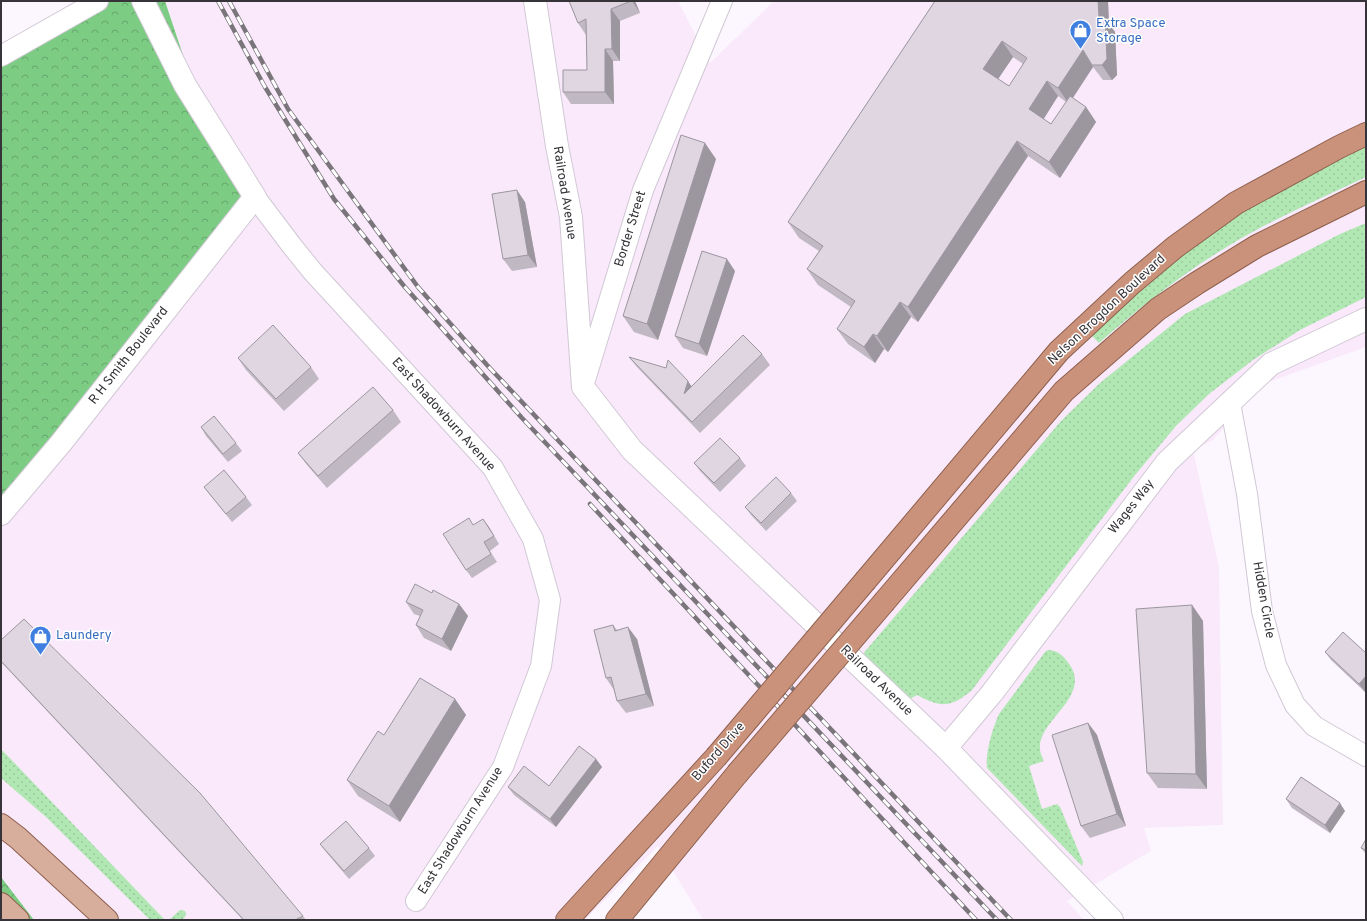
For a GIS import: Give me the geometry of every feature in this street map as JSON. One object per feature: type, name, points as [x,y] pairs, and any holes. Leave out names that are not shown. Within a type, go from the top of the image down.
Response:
[{"type":"highway","name":"Nelson Brogdon Boulevard","points":[[866,580],[1059,351],[1132,283],[1175,246],[1236,203],[1366,134]]},
{"type":"highway","points":[[617,920],[737,774],[1064,390],[1158,309],[1197,282],[1257,246],[1362,195]]},
{"type":"highway","name":"Buford Drive","points":[[567,920],[716,757],[866,580]]},
{"type":"main road","points":[[1,825],[18,838],[107,920]]},
{"type":"main road","points":[[1,904],[18,920]]},
{"type":"street","points":[[1,56],[98,1]]},
{"type":"street","points":[[143,1],[185,85],[255,197]]},
{"type":"street","name":"Railroad Avenue","points":[[535,1],[557,146],[571,217],[583,387],[632,450],[946,748],[1112,920]]},
{"type":"street","name":"Border Street","points":[[583,387],[643,190],[722,1]]},
{"type":"street","name":"R H Smith Boulevard","points":[[1,514],[61,443],[255,197]]},
{"type":"street","name":"East Shadowburn Avenue","points":[[255,197],[313,272],[493,468],[533,539],[550,600],[541,666],[503,766],[416,901]]},
{"type":"street","name":"Wages Way","points":[[946,748],[992,693],[1167,462],[1271,364],[1366,319]]},
{"type":"street","name":"Hidden Circle","points":[[1230,403],[1247,494],[1262,611],[1276,665],[1294,705],[1314,726],[1366,756]]},
{"type":"shaded area","points":[[165,1],[678,1],[710,63],[774,1],[1366,1],[1366,347],[1263,384],[1213,440],[1193,450],[1219,567],[1223,825],[1144,828],[1151,851],[1067,901],[1084,920],[703,920],[658,846],[585,920],[34,920],[1,877],[1,506],[195,91]]},
{"type":"green space","points":[[108,1],[165,1],[195,91],[249,196],[1,506],[1,51]]},
{"type":"green space","points":[[1366,145],[1366,177],[1263,226],[1195,267],[1130,316],[1099,343],[1091,335],[1178,257],[1245,210]]},
{"type":"green space","points":[[1366,223],[1366,297],[1300,330],[1253,360],[1209,394],[1176,426],[1135,475],[972,690],[965,696],[952,703],[946,704],[939,704],[917,695],[910,699],[862,655],[1061,421],[1100,383],[1185,314],[1340,234]]},
{"type":"green space","points":[[1048,650],[1060,654],[1064,658],[1074,673],[1075,684],[1071,696],[1047,727],[1042,738],[1040,750],[1044,761],[1029,766],[1042,809],[1057,804],[1060,807],[1083,862],[1082,866],[987,768],[987,755],[990,740],[999,714]]},
{"type":"green space","points":[[1,749],[165,920],[150,920],[46,817],[1,778]]},
{"type":"green space","points":[[1,877],[34,920],[1,920]]},
{"type":"green space","points":[[180,910],[185,911],[186,914],[184,918],[169,920]]},
{"type":"building","points":[[569,1],[631,1],[611,9],[612,49],[605,49],[605,92],[563,92],[563,70],[587,70],[586,19],[578,23]]},
{"type":"building","points":[[935,1],[1098,1],[1099,17],[1105,17],[1107,59],[1102,65],[1092,65],[1083,50],[1058,88],[1047,81],[1029,109],[1051,124],[1070,96],[1086,107],[1049,162],[1017,141],[908,307],[900,302],[877,336],[873,334],[864,347],[837,329],[855,301],[807,269],[823,246],[788,222]],"holes":[[[1002,41],[1027,58],[1009,86],[983,69]]]},
{"type":"building","points":[[681,135],[705,143],[647,324],[623,316]]},
{"type":"building","points":[[517,190],[528,255],[503,259],[492,194]]},
{"type":"building","points":[[702,251],[727,259],[699,344],[675,336]]},
{"type":"building","points":[[273,325],[311,367],[276,399],[238,358]]},
{"type":"building","points":[[743,335],[762,354],[692,422],[629,357],[666,368],[668,360],[688,381],[684,394]]},
{"type":"building","points":[[373,387],[393,410],[318,476],[298,453]]},
{"type":"building","points":[[214,416],[236,443],[223,454],[201,427]]},
{"type":"building","points":[[720,438],[740,458],[714,483],[694,463]]},
{"type":"building","points":[[224,470],[246,497],[226,514],[204,487]]},
{"type":"building","points":[[776,477],[791,493],[761,523],[745,507]]},
{"type":"building","points":[[469,518],[473,525],[483,519],[494,536],[484,542],[491,554],[466,570],[443,534]]},
{"type":"building","points":[[415,584],[432,593],[433,590],[459,604],[442,639],[416,625],[423,610],[406,602]]},
{"type":"building","points":[[1192,605],[1196,774],[1147,773],[1136,609]]},
{"type":"building","points":[[24,619],[200,793],[303,916],[295,920],[244,920],[1,661],[1,640]]},
{"type":"building","points":[[613,625],[615,631],[628,627],[646,694],[617,701],[611,677],[606,678],[594,630]]},
{"type":"building","points":[[1343,632],[1366,653],[1366,676],[1359,684],[1325,652]]},
{"type":"building","points":[[420,678],[455,699],[389,806],[347,780],[378,731],[384,735]]},
{"type":"building","points":[[1088,723],[1117,814],[1081,826],[1052,735]]},
{"type":"building","points":[[579,746],[596,759],[550,819],[508,787],[524,766],[549,786]]},
{"type":"building","points":[[1301,777],[1340,803],[1325,825],[1286,799]]},
{"type":"building","points":[[346,821],[369,848],[344,871],[320,844]]},
{"type":"building","points":[[1366,839],[1366,850],[1361,848]]},
{"type":"railway","points":[[218,1],[265,87],[334,199],[404,286],[522,418],[997,920]]},
{"type":"railway","points":[[229,1],[288,109],[418,287],[487,365],[1011,920]]},
{"type":"railway","points":[[590,504],[976,920]]},
{"type":"place","name":"Extra Space Storage","points":[[1080,50]]},
{"type":"place","name":"Laundery","points":[[41,656]]}]
